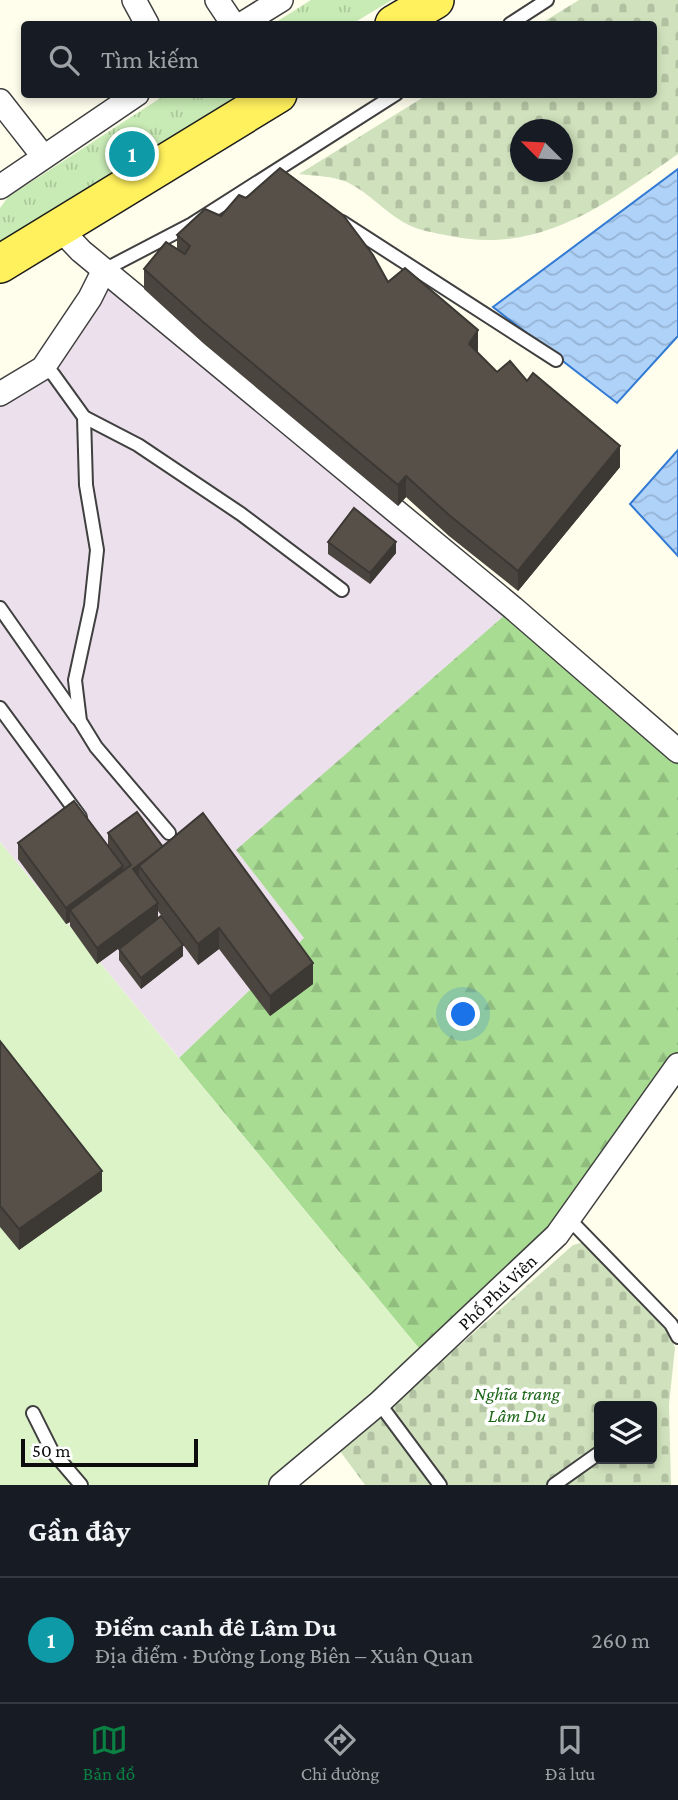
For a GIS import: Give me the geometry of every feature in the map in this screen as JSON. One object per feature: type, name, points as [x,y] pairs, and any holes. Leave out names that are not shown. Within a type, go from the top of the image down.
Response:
[{"type":"main road","points":[[399,21],[435,0]]},
{"type":"main road","points":[[0,264],[271,98]]},
{"type":"street","points":[[134,0],[145,21]]},
{"type":"street","points":[[217,0],[231,21]]},
{"type":"street","points":[[247,21],[282,0]]},
{"type":"street","points":[[0,187],[131,98]]},
{"type":"street","points":[[0,102],[43,156]]},
{"type":"street","points":[[59,228],[104,270],[347,462],[678,751]]},
{"type":"street","points":[[0,394],[43,368],[90,298],[104,270]]},
{"type":"street","name":"Phố Phú Viên","points":[[281,1485],[379,1403],[557,1236],[678,1065]]},
{"type":"lane","points":[[515,21],[547,0]]},
{"type":"lane","points":[[104,270],[192,224],[390,98]]},
{"type":"lane","points":[[268,174],[280,182]]},
{"type":"lane","points":[[326,211],[555,360]]},
{"type":"lane","points":[[43,368],[53,374],[84,417],[138,445],[241,514],[342,590]]},
{"type":"lane","points":[[80,721],[75,680],[91,606],[97,550],[86,485],[84,417]]},
{"type":"lane","points":[[0,608],[96,747],[169,833]]},
{"type":"lane","points":[[0,708],[91,832]]},
{"type":"lane","points":[[569,1219],[671,1324],[678,1337]]},
{"type":"lane","points":[[379,1403],[439,1485]]},
{"type":"lane","points":[[33,1413],[52,1451],[81,1485]]},
{"type":"lane","points":[[554,1485],[594,1457]]},
{"type":"shaded area","points":[[104,270],[513,608],[237,850],[304,938],[179,1058],[0,842],[0,406],[53,374]]},
{"type":"green space","points":[[311,0],[392,0],[357,21],[278,21]]},
{"type":"green space","points":[[579,0],[678,0],[678,154],[625,190],[572,220],[514,238],[483,240],[450,236],[403,222],[362,191],[347,182],[299,174],[422,98],[657,98],[657,21],[545,21]]},
{"type":"green space","points":[[160,98],[234,98],[0,242],[0,208],[8,197]]},
{"type":"green space","points":[[513,608],[678,751],[678,1067],[569,1219],[427,1358],[179,1058],[304,938],[236,850]]},
{"type":"green space","points":[[0,842],[427,1358],[280,1485],[0,1485]]},
{"type":"green space","name":"Nghĩa trang Lâm Du","points":[[587,1241],[667,1325],[675,1348],[669,1404],[671,1485],[365,1485],[340,1451],[573,1245]]},
{"type":"water","points":[[678,169],[678,336],[617,403],[493,307]]},
{"type":"water","points":[[678,450],[678,556],[630,504]]},
{"type":"building","points":[[142,132],[151,146],[121,164],[113,151]]},
{"type":"building","points":[[280,168],[343,215],[373,255],[388,282],[405,268],[478,330],[469,344],[497,372],[510,361],[527,381],[533,373],[620,446],[518,571],[406,476],[398,485],[203,322],[144,269],[166,242],[185,254],[190,246],[177,235],[205,209],[221,216],[239,195],[246,198]]},
{"type":"building","points":[[354,508],[396,542],[370,573],[328,542]]},
{"type":"building","points":[[74,801],[123,866],[66,908],[18,843]]},
{"type":"building","points":[[137,812],[163,847],[133,869],[158,903],[97,948],[70,910],[131,865],[108,833]]},
{"type":"building","points":[[203,813],[313,963],[270,996],[219,928],[198,944],[139,866]]},
{"type":"building","points":[[161,916],[183,945],[141,978],[119,949]]},
{"type":"building","points":[[0,1041],[102,1171],[19,1229],[0,1206]]},
{"type":"place","name":"Điểm canh đê Lâm Du","points":[[132,154]]}]
